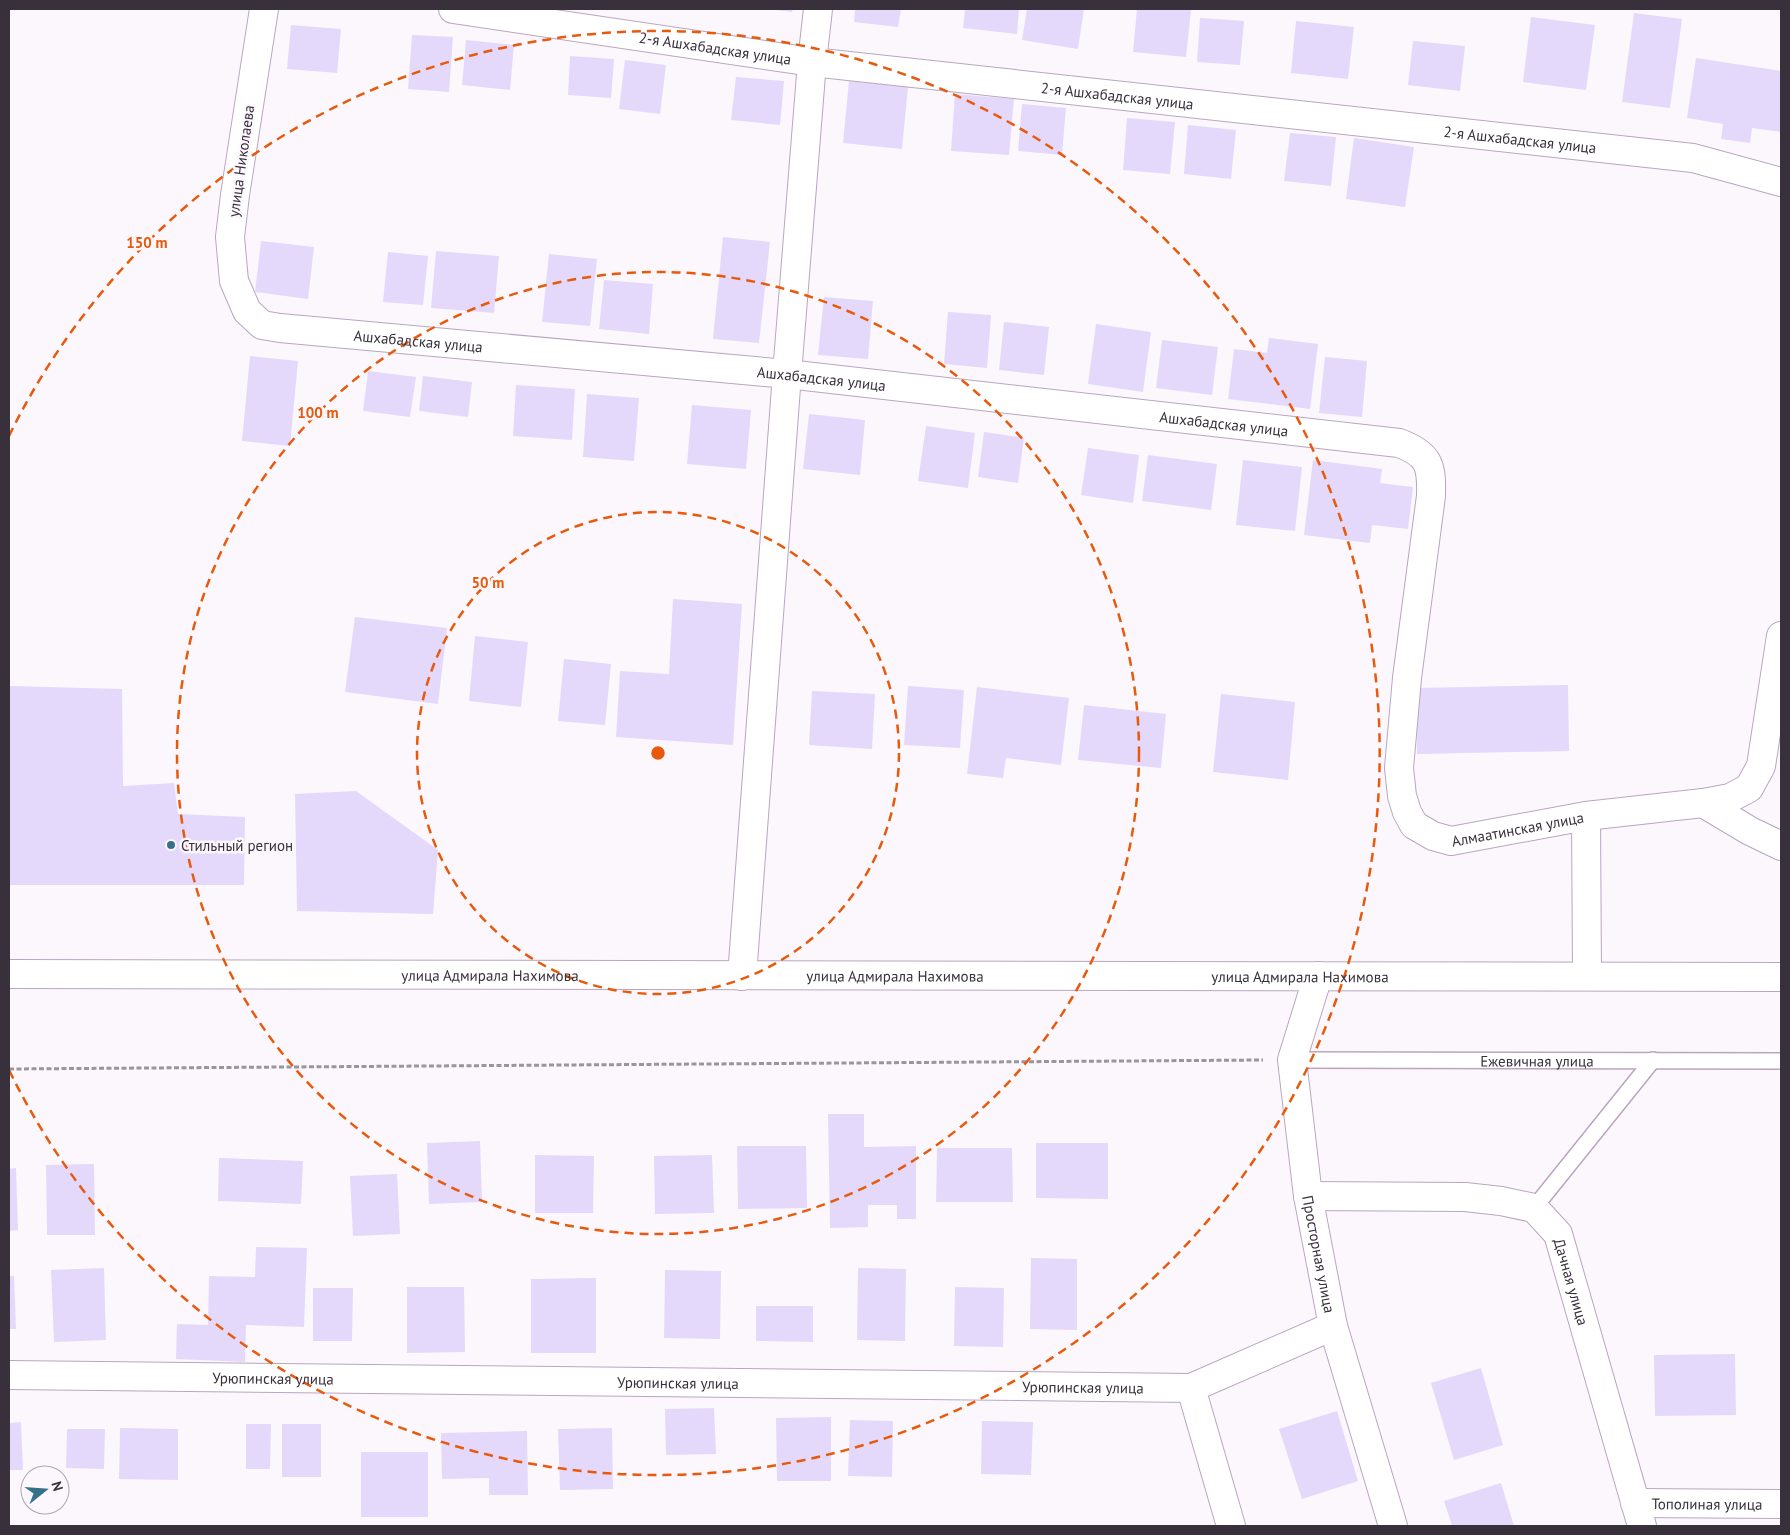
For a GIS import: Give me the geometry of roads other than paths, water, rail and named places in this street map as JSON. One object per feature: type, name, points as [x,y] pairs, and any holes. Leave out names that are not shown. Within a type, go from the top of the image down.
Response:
[{"type":"street","name":"улица Николаева","points":[[247,311],[234,281],[230,237],[264,9]]},
{"type":"street","name":"2-я Ашхабадская улица","points":[[453,9],[812,62],[1693,158],[1781,182]]},
{"type":"street","points":[[742,976],[787,374],[818,9]]},
{"type":"street","name":"Ашхабадская улица","points":[[247,311],[262,324],[280,328],[787,374],[1399,443]]},
{"type":"street","name":"Алмаатинская улица","points":[[1399,443],[1416,449],[1428,462],[1432,479],[1406,678],[1399,768],[1402,796],[1407,812],[1414,825],[1423,832],[1451,841],[1586,816],[1703,803],[1730,798],[1750,788],[1761,766],[1781,636]]},
{"type":"street","points":[[1703,803],[1750,831],[1781,846]]},
{"type":"street","points":[[1586,816],[1587,976]]},
{"type":"street","name":"улица Адмирала Нахимова","points":[[9,974],[1781,976]]},
{"type":"street","name":"Просторная улица","points":[[1318,976],[1292,1060],[1308,1196],[1333,1326],[1393,1526]]},
{"type":"street","points":[[1308,1196],[1465,1197],[1501,1201],[1534,1208]]},
{"type":"street","name":"Дачная улица","points":[[1534,1208],[1558,1234],[1638,1515]]},
{"type":"street","name":"Урюпинская улица","points":[[9,1375],[1191,1388],[1333,1326]]},
{"type":"street","points":[[1191,1388],[1231,1526]]},
{"type":"street","name":"Тополиная улица","points":[[1638,1515],[1781,1504]]},
{"type":"lane","name":"Ежевичная улица","points":[[1292,1060],[1781,1061]]},
{"type":"lane","points":[[1534,1208],[1653,1060]]},
{"type":"place","name":"Стильный регион","points":[[171,845]]}]
